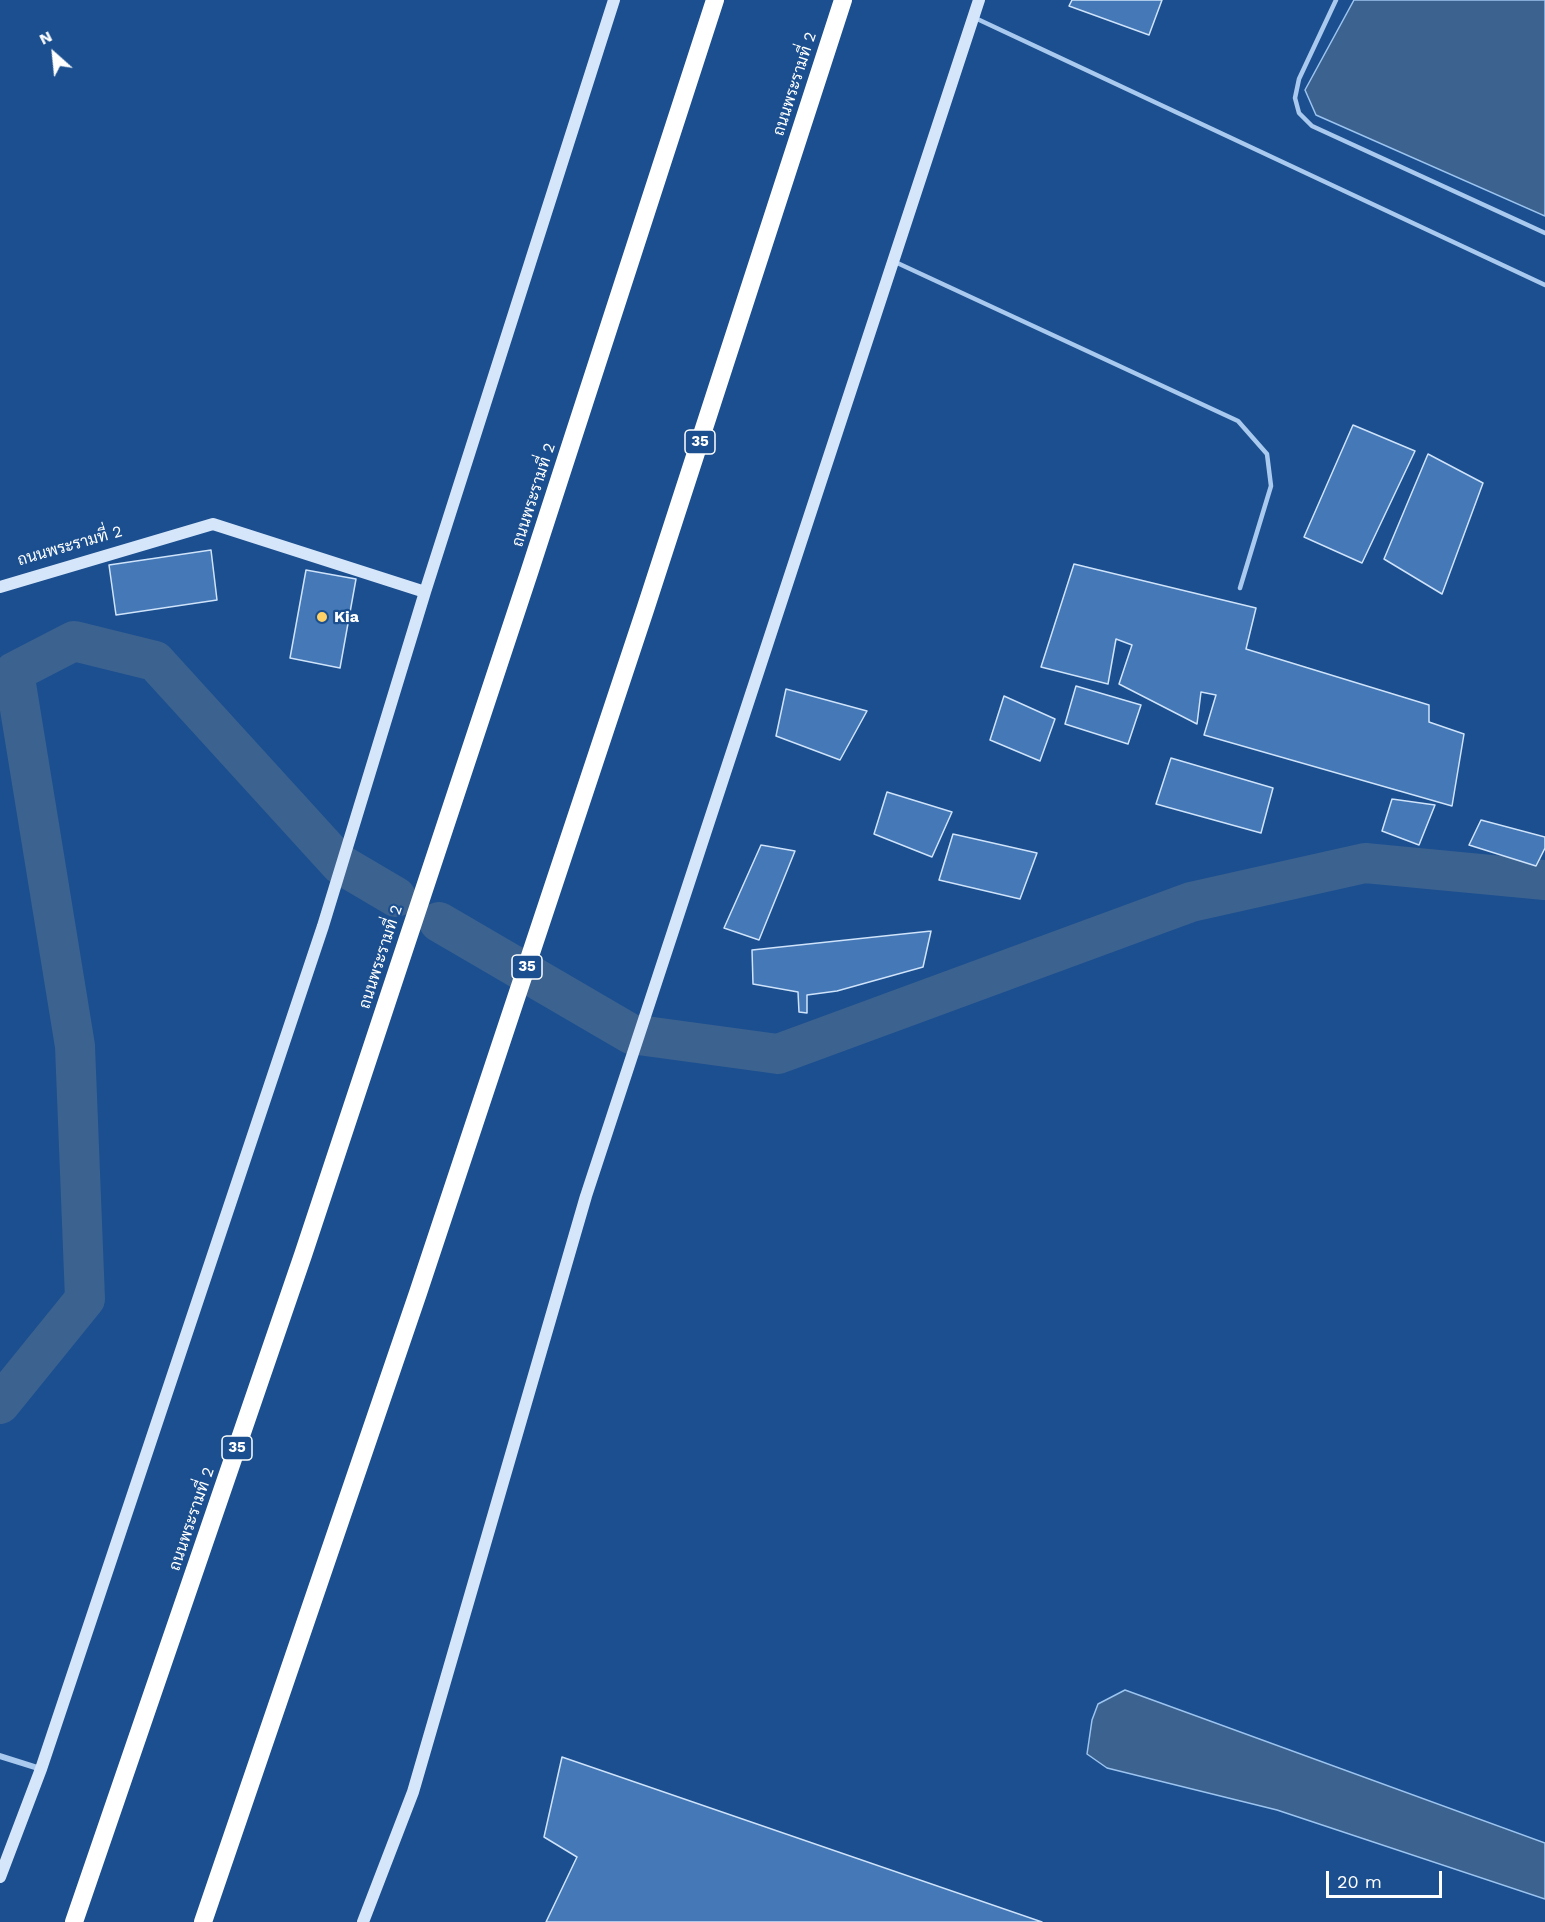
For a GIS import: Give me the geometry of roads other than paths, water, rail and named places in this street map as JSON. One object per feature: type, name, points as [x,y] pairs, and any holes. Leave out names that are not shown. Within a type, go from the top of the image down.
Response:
[{"type":"highway","name":"ถนนพระรามที่ 2","points":[[74,1922],[397,972],[715,0]]},
{"type":"highway","name":"ถนนพระรามที่ 2","points":[[203,1922],[554,884],[843,0]]},
{"type":"main road","points":[[0,1877],[41,1769],[323,926],[425,592],[614,0]]},
{"type":"main road","points":[[363,1922],[412,1792],[586,1196],[979,0]]},
{"type":"main road","name":"ถนนพระรามที่ 2","points":[[0,587],[213,524],[425,592]]},
{"type":"street","points":[[0,1756],[41,1769]]},
{"type":"lane","points":[[1336,0],[1299,79],[1295,98],[1299,113],[1312,126],[1545,233]]},
{"type":"lane","points":[[973,17],[1545,285]]},
{"type":"lane","points":[[894,261],[1238,421],[1267,454],[1271,486],[1240,588]]},
{"type":"water","points":[[1354,0],[1545,0],[1545,216],[1316,115],[1305,90]]},
{"type":"water","points":[[1125,1690],[1545,1843],[1545,1899],[1277,1810],[1107,1768],[1087,1754],[1092,1720],[1098,1704]]},
{"type":"waterway","points":[[0,1404],[85,1299],[75,1046],[14,672],[74,641],[155,661],[340,864],[396,897]]},
{"type":"waterway","points":[[439,922],[631,1034],[778,1054],[1191,902],[1365,863],[1545,880]]},
{"type":"place","name":"Kia","points":[[322,617]]}]
